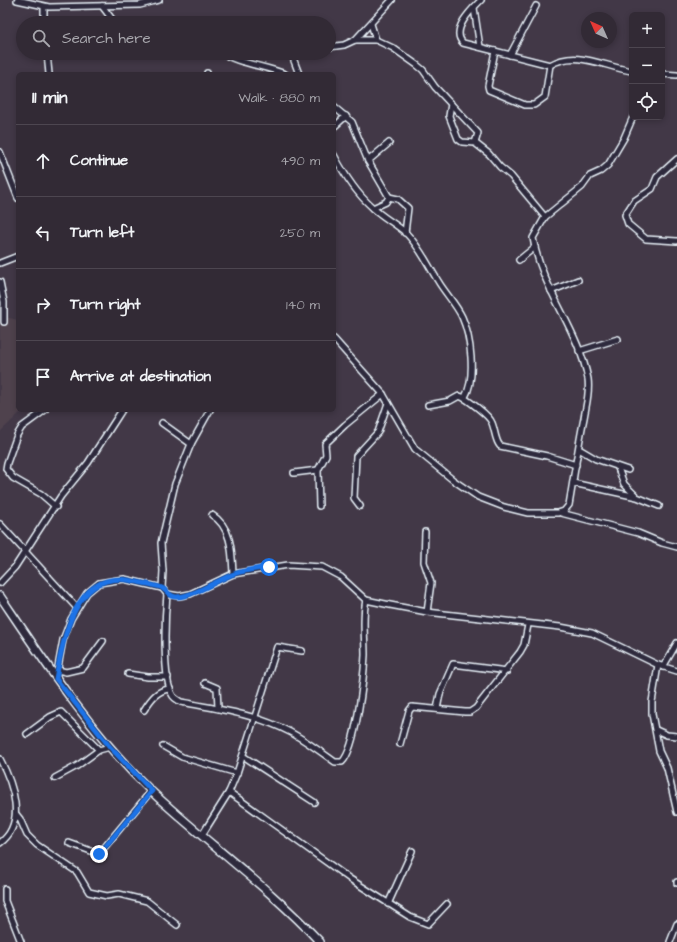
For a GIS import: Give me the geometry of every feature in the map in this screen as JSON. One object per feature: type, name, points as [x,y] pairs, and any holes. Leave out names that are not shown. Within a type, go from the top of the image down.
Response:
[{"type":"street","points":[[17,0],[44,7],[140,5],[159,0]]},
{"type":"street","points":[[336,46],[344,45],[355,40],[392,0]]},
{"type":"street","points":[[479,1],[461,24],[460,38],[467,44],[550,64],[572,57],[629,70]]},
{"type":"street","points":[[102,6],[110,16]]},
{"type":"street","points":[[510,55],[536,6]]},
{"type":"street","points":[[44,7],[44,16]]},
{"type":"street","points":[[474,8],[480,47]]},
{"type":"street","points":[[371,24],[376,40]]},
{"type":"street","points":[[355,40],[376,40],[392,48],[423,70],[435,87],[449,100],[450,104],[478,133],[478,138],[474,143]]},
{"type":"street","points":[[495,51],[488,86],[489,90],[526,105],[534,105],[545,97],[550,64]]},
{"type":"street","points":[[48,60],[49,72]]},
{"type":"street","points":[[238,60],[246,61],[279,72]]},
{"type":"street","points":[[294,60],[299,72]]},
{"type":"street","points":[[665,74],[677,75]]},
{"type":"street","points":[[450,104],[449,116],[455,135],[462,142],[474,143],[489,154],[545,217]]},
{"type":"street","points":[[336,108],[352,122],[368,161],[388,197],[398,199],[408,208],[405,233]]},
{"type":"street","points":[[336,125],[346,116]]},
{"type":"street","points":[[561,513],[569,505],[580,449],[588,386],[579,351],[551,291],[535,247],[534,236],[545,217],[582,187],[590,176],[601,171],[608,164],[624,138],[632,120]]},
{"type":"street","points":[[368,161],[389,143]]},
{"type":"street","points":[[0,152],[16,193]]},
{"type":"street","points":[[336,159],[355,190],[373,208],[405,233],[425,258],[462,317],[470,353],[471,376],[470,385],[465,397]]},
{"type":"street","points":[[677,159],[656,179],[652,189],[634,201],[626,215],[628,224],[646,239],[677,241]]},
{"type":"street","points":[[373,208],[386,202],[388,197]]},
{"type":"street","points":[[519,260],[535,247]]},
{"type":"street","points":[[0,263],[16,257]]},
{"type":"street","points":[[551,291],[578,280]]},
{"type":"street","points":[[0,282],[4,302],[4,322]]},
{"type":"street","points":[[579,351],[618,339]]},
{"type":"street","points":[[336,341],[383,394],[415,449],[471,493],[517,511],[561,513],[638,533],[662,543],[677,547]]},
{"type":"street","points":[[319,506],[318,470],[325,458],[326,442],[383,394]]},
{"type":"street","points":[[428,405],[450,401],[459,396],[465,397],[491,420],[500,446],[547,456],[576,465]]},
{"type":"street","points":[[360,506],[354,498],[356,456],[378,432],[388,403]]},
{"type":"street","points":[[42,412],[22,427],[14,442],[6,463],[6,469],[13,478],[42,494],[56,507]]},
{"type":"street","points":[[0,583],[25,553],[56,507],[61,496],[88,463],[121,412]]},
{"type":"street","points":[[162,588],[162,537],[170,510],[175,484],[191,444],[209,412]]},
{"type":"street","points":[[162,423],[191,444]]},
{"type":"street","points":[[580,449],[592,458],[613,464],[618,468],[628,470]]},
{"type":"street","points":[[618,468],[624,484],[637,497]]},
{"type":"street","points":[[294,473],[318,470]]},
{"type":"street","points":[[573,483],[637,497],[660,506]]},
{"type":"street","points":[[212,515],[221,521],[228,534],[233,574]]},
{"type":"street","points":[[0,524],[77,608]]},
{"type":"street","points":[[425,532],[424,562],[431,583],[427,612]]},
{"type":"street","points":[[56,679],[66,630],[77,608],[94,586],[107,581],[124,579],[162,588],[167,594],[175,597],[190,594],[233,574],[269,567],[317,566],[335,573],[366,600],[427,612],[528,625],[560,627],[592,633],[661,666],[677,671]]},
{"type":"street","points":[[167,594],[166,652],[168,677],[172,695],[180,702],[218,708],[256,718],[291,732],[336,762],[342,762],[347,757],[355,731],[364,670],[364,614],[366,600]]},
{"type":"street","points":[[0,596],[56,679],[110,747],[152,791],[287,907],[320,942]]},
{"type":"street","points":[[400,744],[411,708],[417,706],[465,712],[474,710],[522,649],[528,625]]},
{"type":"street","points":[[58,670],[66,672],[83,668],[103,641]]},
{"type":"street","points":[[677,643],[661,666],[652,702],[659,751],[669,773],[677,812]]},
{"type":"street","points":[[202,835],[229,792],[237,773],[256,718],[277,647],[302,651]]},
{"type":"street","points":[[437,709],[440,694],[453,664],[506,670]]},
{"type":"street","points":[[128,674],[148,678],[168,677]]},
{"type":"street","points":[[205,683],[216,688],[218,708]]},
{"type":"street","points":[[144,710],[151,698],[163,690],[170,689]]},
{"type":"street","points":[[28,734],[50,717],[61,712],[99,750]]},
{"type":"street","points":[[656,730],[667,736],[677,736]]},
{"type":"street","points":[[163,746],[182,757],[237,773]]},
{"type":"street","points":[[55,778],[78,766],[99,750],[110,747]]},
{"type":"street","points":[[243,756],[314,802]]},
{"type":"street","points":[[0,760],[12,787],[16,814],[10,832],[0,843]]},
{"type":"street","points":[[69,843],[99,854],[152,791]]},
{"type":"street","points":[[229,792],[350,879],[410,917],[428,924],[447,904]]},
{"type":"street","points":[[16,814],[20,819],[27,835],[37,845],[77,872],[89,892],[107,896],[119,894],[147,901],[176,925]]},
{"type":"street","points":[[388,904],[412,851]]},
{"type":"street","points":[[5,889],[5,901],[21,942]]},
{"type":"street","points":[[670,942],[677,924]]},
{"type":"shaded area","points":[[0,316],[16,320],[16,412],[21,412],[0,432]]},
{"type":"route","points":[[99,854],[152,791],[129,769],[110,747],[56,679],[63,640],[71,618],[87,593],[99,583],[124,579],[162,588],[167,594],[175,597],[190,594],[233,574],[269,567]]}]
